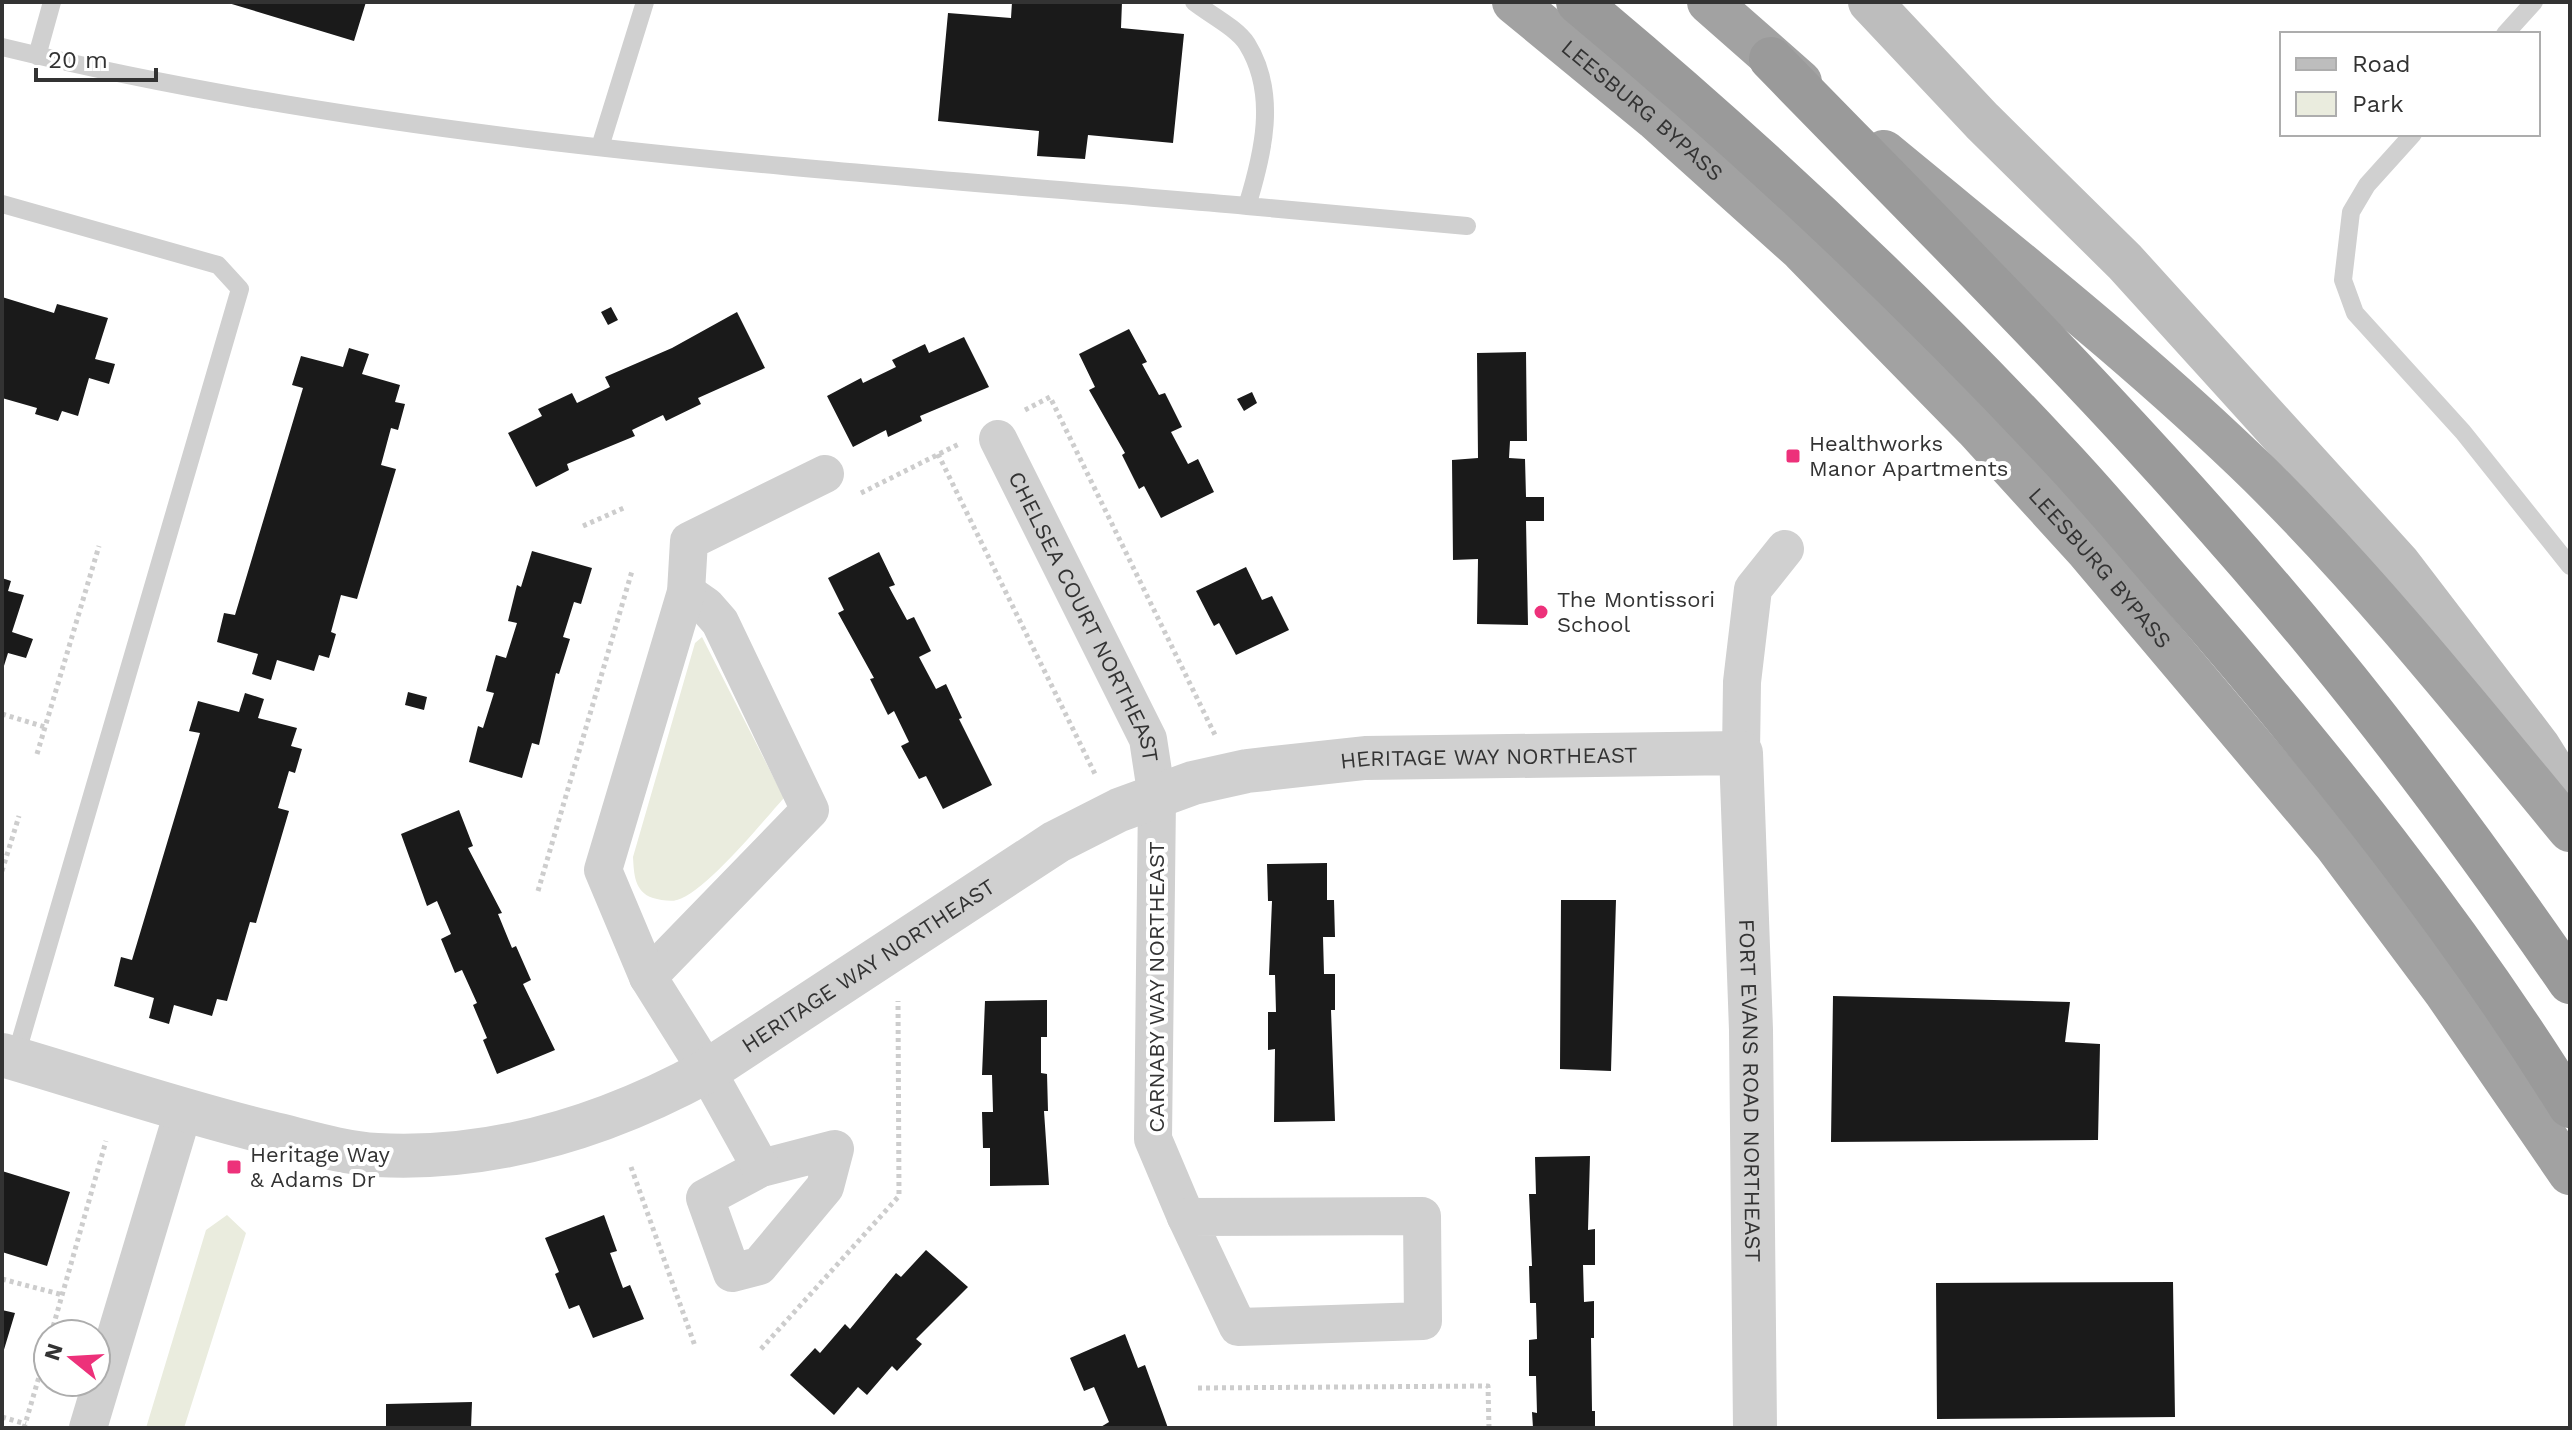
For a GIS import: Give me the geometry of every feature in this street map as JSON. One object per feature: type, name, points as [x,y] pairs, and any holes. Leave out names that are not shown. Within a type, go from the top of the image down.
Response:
[{"type":"highway","name":"LEESBURG BYPASS","points":[[1514,2],[1655,118],[1802,250],[1976,428],[2088,551],[2336,845],[2445,991],[2570,1173]]},
{"type":"highway","points":[[1578,2],[1682,88],[1855,248],[2054,449],[2286,714],[2415,881],[2538,1054],[2570,1106]]},
{"type":"highway","points":[[1709,2],[1771,59],[2129,354],[2260,475],[2379,599],[2570,830]]},
{"type":"highway","points":[[1771,59],[2174,479],[2313,639],[2428,784],[2570,982]]},
{"type":"main road","points":[[1870,2],[1982,121],[2125,262],[2399,564],[2538,746],[2570,797]]},
{"type":"street","name":"CHELSEA COURT NORTHEAST","points":[[998,439],[1148,739],[1157,798]]},
{"type":"street","points":[[761,1168],[707,1071],[648,977],[603,870],[686,592],[689,541],[825,474]]},
{"type":"street","points":[[1741,753],[1742,682],[1753,589],[1785,549]]},
{"type":"street","points":[[648,977],[810,810],[720,622],[686,592]]},
{"type":"street","name":"HERITAGE WAY NORTHEAST","points":[[8,1057],[183,1112],[374,1155],[492,1150],[549,1136],[658,1098],[707,1071],[1056,842],[1119,810],[1193,783],[1247,771],[1365,758],[1741,753]]},
{"type":"street","name":"FORT EVANS ROAD NORTHEAST","points":[[1741,753],[1751,1030],[1755,1428]]},
{"type":"street","name":"CARNABY WAY NORTHEAST","points":[[1157,798],[1153,1139],[1186,1217],[1238,1327],[1423,1321],[1422,1216],[1186,1217]]},
{"type":"street","points":[[88,1428],[183,1112]]},
{"type":"lane","points":[[37,56],[52,2]]},
{"type":"lane","points":[[600,147],[645,2]]},
{"type":"lane","points":[[1194,2],[1246,42],[1266,92],[1261,154],[1247,206]]},
{"type":"lane","points":[[2507,32],[2534,2]]},
{"type":"lane","points":[[2,47],[253,100],[600,147],[1467,226]]},
{"type":"lane","points":[[2411,136],[2367,185],[2351,212],[2343,280],[2355,313],[2463,432],[2570,566]]},
{"type":"lane","points":[[2,204],[218,265],[240,289],[8,1057]]},
{"type":"path","points":[[938,454],[1097,777],[1087,782]]},
{"type":"path","points":[[583,526],[626,507]]},
{"type":"path","points":[[37,754],[99,546]]},
{"type":"path","points":[[538,891],[632,571]]},
{"type":"path","points":[[2,714],[45,727]]},
{"type":"path","points":[[2,871],[19,816]]},
{"type":"path","points":[[56,1318],[106,1141]]},
{"type":"path","points":[[631,1167],[695,1346]]},
{"type":"path","points":[[2,1279],[63,1295]]},
{"type":"path","points":[[1198,1388],[1488,1386],[1489,1428]]},
{"type":"path","points":[[2,1417],[25,1426],[33,1398]]},
{"type":"green space","points":[[702,637],[784,798],[703,884],[677,900],[662,900],[647,895],[639,887],[633,857],[695,643]]},
{"type":"green space","points":[[227,1215],[246,1233],[184,1428],[146,1428],[206,1230]]},
{"type":"building","points":[[225,2],[366,2],[354,41]]},
{"type":"building","points":[[1012,2],[1122,2],[1121,28],[1184,34],[1173,143],[1088,135],[1085,159],[1037,156],[1039,131],[938,121],[948,13],[1011,18]]},
{"type":"building","points":[[2,297],[54,313],[57,304],[108,318],[95,359],[115,364],[109,384],[89,378],[78,416],[62,411],[58,421],[35,414],[37,408],[2,398]]},
{"type":"building","points":[[611,307],[618,320],[608,325],[601,312]]},
{"type":"building","points":[[737,312],[765,368],[698,398],[701,404],[666,421],[663,415],[632,430],[635,436],[567,464],[569,470],[536,487],[508,433],[542,416],[538,409],[572,393],[577,403],[610,387],[605,377],[672,348]]},
{"type":"building","points":[[1129,329],[1147,362],[1142,364],[1159,395],[1165,393],[1182,427],[1171,432],[1188,464],[1198,459],[1214,492],[1161,518],[1144,486],[1139,489],[1122,455],[1125,453],[1089,390],[1095,387],[1079,354]]},
{"type":"building","points":[[964,337],[989,387],[920,416],[922,421],[888,437],[886,430],[853,447],[827,396],[861,378],[863,383],[896,367],[892,360],[925,344],[929,353]]},
{"type":"building","points":[[349,348],[369,354],[362,374],[400,385],[395,402],[405,404],[398,430],[391,428],[381,465],[396,469],[357,599],[341,595],[331,632],[336,634],[329,658],[319,655],[314,671],[277,660],[271,680],[252,674],[258,654],[217,642],[224,613],[235,615],[303,388],[292,385],[301,356],[343,367]]},
{"type":"building","points":[[1526,352],[1527,441],[1510,441],[1509,458],[1525,459],[1526,497],[1544,497],[1544,521],[1526,521],[1528,625],[1477,624],[1478,559],[1453,560],[1452,460],[1478,458],[1477,353]]},
{"type":"building","points":[[1252,392],[1257,403],[1244,411],[1237,399]]},
{"type":"building","points":[[532,551],[592,568],[581,604],[574,602],[563,637],[570,639],[559,674],[556,673],[539,745],[532,743],[522,778],[469,762],[478,726],[483,728],[494,693],[486,691],[496,655],[506,658],[517,623],[508,621],[517,585],[521,587]]},
{"type":"building","points":[[879,552],[895,585],[889,587],[907,620],[914,617],[931,651],[919,657],[936,689],[946,684],[962,718],[959,719],[992,785],[943,809],[926,776],[919,779],[901,746],[909,742],[894,711],[888,715],[870,679],[874,678],[838,613],[844,610],[828,578]]},
{"type":"building","points":[[1246,567],[1262,600],[1272,596],[1289,630],[1236,655],[1219,623],[1214,626],[1196,591]]},
{"type":"building","points":[[2,578],[11,581],[8,591],[24,595],[12,632],[33,639],[26,658],[8,653],[3,669]]},
{"type":"building","points":[[408,692],[427,697],[424,710],[405,705]]},
{"type":"building","points":[[245,693],[264,699],[258,718],[297,728],[291,746],[302,749],[295,773],[289,771],[278,808],[289,811],[256,923],[250,922],[227,1001],[217,999],[212,1016],[174,1005],[169,1024],[149,1018],[154,998],[114,986],[121,957],[132,960],[200,733],[189,731],[198,701],[239,712]]},
{"type":"building","points":[[459,810],[473,846],[468,848],[502,913],[498,914],[512,948],[516,946],[531,980],[523,984],[555,1050],[497,1074],[473,1005],[477,1003],[462,970],[455,973],[441,939],[451,934],[437,901],[427,906],[401,834]]},
{"type":"building","points":[[1327,863],[1327,900],[1334,900],[1335,937],[1323,937],[1324,974],[1335,974],[1335,1010],[1331,1010],[1335,1121],[1274,1122],[1275,1049],[1268,1050],[1268,1012],[1276,1012],[1275,975],[1269,975],[1272,901],[1268,901],[1267,864]]},
{"type":"building","points":[[1561,900],[1616,900],[1611,1071],[1560,1069]]},
{"type":"building","points":[[1833,996],[2070,1002],[2065,1042],[2100,1044],[2098,1140],[1831,1142]]},
{"type":"building","points":[[1047,1000],[1047,1037],[1041,1037],[1041,1073],[1047,1074],[1048,1111],[1044,1111],[1049,1185],[990,1186],[990,1148],[983,1148],[982,1112],[993,1112],[992,1075],[982,1075],[985,1001]]},
{"type":"building","points":[[1590,1156],[1588,1230],[1595,1229],[1595,1265],[1583,1265],[1584,1302],[1594,1301],[1594,1338],[1591,1338],[1595,1428],[1533,1428],[1532,1412],[1537,1413],[1536,1376],[1529,1376],[1529,1340],[1537,1339],[1536,1303],[1530,1303],[1529,1194],[1536,1194],[1535,1157]]},
{"type":"building","points":[[2,1171],[70,1192],[47,1266],[2,1252]]},
{"type":"building","points":[[604,1215],[617,1251],[610,1253],[623,1288],[630,1285],[644,1319],[593,1338],[579,1305],[569,1309],[545,1238]]},
{"type":"building","points":[[926,1250],[968,1287],[916,1339],[922,1344],[897,1371],[892,1366],[867,1395],[858,1387],[834,1415],[790,1375],[815,1348],[820,1353],[845,1324],[850,1329],[896,1273],[901,1277]]},
{"type":"building","points":[[2173,1282],[2175,1417],[1937,1419],[1936,1283]]},
{"type":"building","points":[[2,1310],[15,1313],[3,1353],[2,1353]]},
{"type":"building","points":[[1125,1334],[1138,1368],[1145,1365],[1168,1428],[1099,1428],[1109,1422],[1094,1387],[1084,1391],[1070,1358]]},
{"type":"building","points":[[472,1402],[471,1428],[386,1428],[386,1404]]},
{"type":"place","name":"Healthworks Manor Apartments","points":[[1793,456]]},
{"type":"place","name":"The Montissori School","points":[[1541,612]]},
{"type":"place","name":"Heritage Way & Adams Dr","points":[[234,1167]]}]
